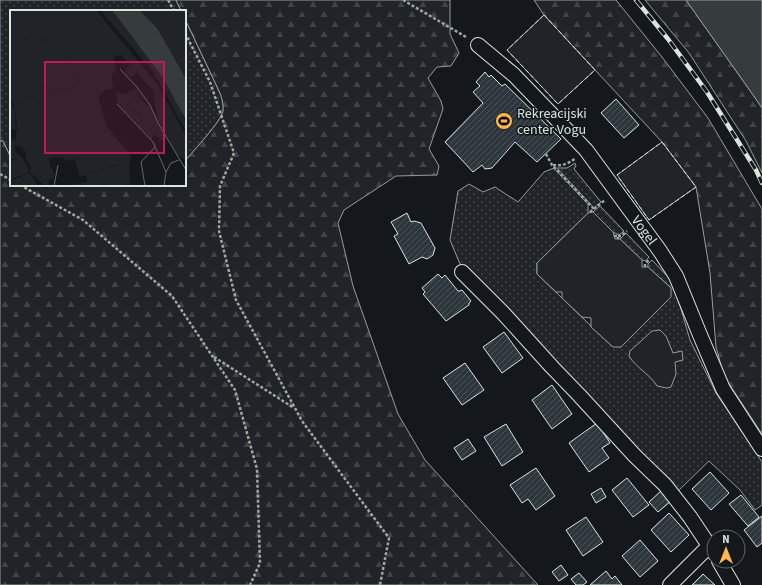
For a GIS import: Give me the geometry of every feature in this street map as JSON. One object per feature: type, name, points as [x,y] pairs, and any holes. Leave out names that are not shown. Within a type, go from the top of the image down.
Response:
[{"type":"street","name":"Vogel","points":[[478,45],[514,75],[586,150],[617,191],[676,276],[723,389],[762,449]]},
{"type":"street","points":[[462,272],[503,313],[635,456],[665,485],[690,517],[706,541]]},
{"type":"street","points":[[670,585],[706,555]]},
{"type":"street","points":[[724,569],[733,585]]},
{"type":"path","points":[[168,0],[173,10]]},
{"type":"path","points":[[403,0],[478,45]]},
{"type":"path","points":[[186,35],[210,82],[234,153],[220,186],[219,231],[236,300],[302,421],[389,538],[380,585]]},
{"type":"path","points":[[552,165],[561,166],[570,163],[586,150]]},
{"type":"path","points":[[546,154],[552,165],[594,210]]},
{"type":"path","points":[[0,174],[10,179]]},
{"type":"path","points":[[22,186],[83,220],[172,296],[235,390],[257,468],[260,563],[250,585]]},
{"type":"path","points":[[590,212],[617,191]]},
{"type":"path","points":[[614,236],[618,236],[618,239]]},
{"type":"path","points":[[212,356],[295,408]]},
{"type":"green space","points":[[0,0],[176,0],[181,10],[10,10],[10,156],[3,141],[0,141]]},
{"type":"green space","points":[[176,0],[450,0],[450,34],[459,53],[451,66],[437,67],[428,78],[441,101],[443,109],[429,149],[439,166],[437,175],[396,176],[344,210],[338,223],[353,286],[398,414],[425,460],[538,585],[0,585],[0,141],[3,141],[10,156],[10,186],[186,186],[186,160],[217,122],[223,111],[223,106],[220,93],[186,21],[186,10],[181,10]]},
{"type":"green space","points":[[534,0],[616,0],[662,57],[708,118],[762,209],[762,434],[724,376],[716,347],[710,273],[696,187],[662,142],[544,15]]},
{"type":"green space","points":[[645,0],[686,0],[758,102],[762,108],[762,173],[746,141],[689,53]]},
{"type":"green space","points":[[544,15],[595,70],[558,104],[507,50]]},
{"type":"green space","points":[[186,21],[223,102],[223,111],[221,116],[186,160]]},
{"type":"green space","points":[[662,142],[696,187],[649,220],[617,175]]},
{"type":"green space","points":[[575,163],[576,166],[574,169],[601,202],[594,208],[557,168],[567,168]]},
{"type":"green space","points":[[554,168],[588,204],[588,213],[537,263],[537,274],[612,346],[621,347],[671,288],[648,267],[648,264],[652,260],[671,280],[690,340],[716,393],[762,462],[762,505],[755,510],[740,490],[709,461],[678,491],[460,264],[450,240],[458,191],[469,184],[483,192],[495,187],[518,202],[544,172]]},
{"type":"green space","points":[[600,206],[624,231],[619,235],[613,232],[593,212]]},
{"type":"green space","points":[[593,212],[613,232],[615,239],[620,239],[642,260],[642,267],[648,267],[671,288],[671,297],[621,347],[613,347],[591,327],[591,318],[582,317],[562,298],[562,292],[556,292],[537,274],[537,263],[588,213]]},
{"type":"green space","points":[[626,233],[649,257],[646,261],[642,260],[620,239]]},
{"type":"green space","points":[[660,330],[666,336],[673,353],[682,351],[683,360],[675,362],[676,374],[671,387],[667,388],[657,386],[629,356],[630,351],[652,331]]},
{"type":"shaded area","points":[[686,0],[762,0],[762,108],[758,102]]},
{"type":"building","name":"Rekreacijski center Vogu","points":[[485,72],[489,77],[491,75],[502,86],[505,84],[561,139],[537,162],[515,142],[492,168],[485,169],[482,165],[473,172],[445,142],[483,103],[473,92],[480,86],[476,82]]},
{"type":"building","points":[[616,99],[639,125],[624,138],[601,113]]},
{"type":"building","points":[[407,213],[411,222],[414,221],[421,223],[435,248],[433,255],[427,259],[422,257],[409,264],[394,236],[398,234],[391,222]]},
{"type":"building","points":[[438,274],[442,278],[445,275],[458,291],[462,290],[471,301],[469,305],[446,321],[423,294],[425,292],[422,288]]},
{"type":"building","points":[[504,332],[523,358],[502,373],[483,347]]},
{"type":"building","points":[[465,363],[484,390],[462,405],[443,378]]},
{"type":"building","points":[[552,385],[572,414],[552,429],[532,400]]},
{"type":"building","points":[[597,423],[610,443],[602,448],[609,458],[589,472],[569,443]]},
{"type":"building","points":[[506,424],[523,452],[502,466],[484,437]]},
{"type":"building","points":[[468,439],[476,451],[462,460],[454,448]]},
{"type":"building","points":[[536,468],[555,496],[536,510],[528,499],[522,503],[510,485]]},
{"type":"building","points":[[710,472],[729,493],[711,510],[692,489]]},
{"type":"building","points":[[627,478],[649,505],[633,517],[612,490]]},
{"type":"building","points":[[601,488],[606,497],[596,503],[591,494]]},
{"type":"building","points":[[662,490],[671,501],[658,512],[649,502]]},
{"type":"building","points":[[741,495],[759,517],[748,526],[729,504]]},
{"type":"building","points":[[669,513],[689,535],[671,552],[651,530]]},
{"type":"building","points":[[762,516],[762,543],[757,547],[746,533],[745,529]]},
{"type":"building","points":[[586,517],[603,542],[583,556],[566,530]]},
{"type":"building","points":[[640,540],[658,561],[640,577],[622,556]]},
{"type":"building","points":[[561,565],[568,575],[559,581],[552,572]]},
{"type":"building","points":[[606,571],[612,579],[615,576],[622,585],[590,585]]},
{"type":"building","points":[[579,573],[587,582],[583,585],[576,585],[571,579]]},
{"type":"building","points":[[703,574],[715,585],[692,585]]},
{"type":"railway","points":[[636,0],[668,39],[707,92],[756,170],[762,183]]},
{"type":"fence","points":[[544,15],[595,70],[558,104],[507,50],[544,15]]},
{"type":"fence","points":[[662,142],[696,187],[649,220],[617,175],[662,142]]},
{"type":"place","name":"Rekreacijski center Vogu","points":[[504,121]]}]
